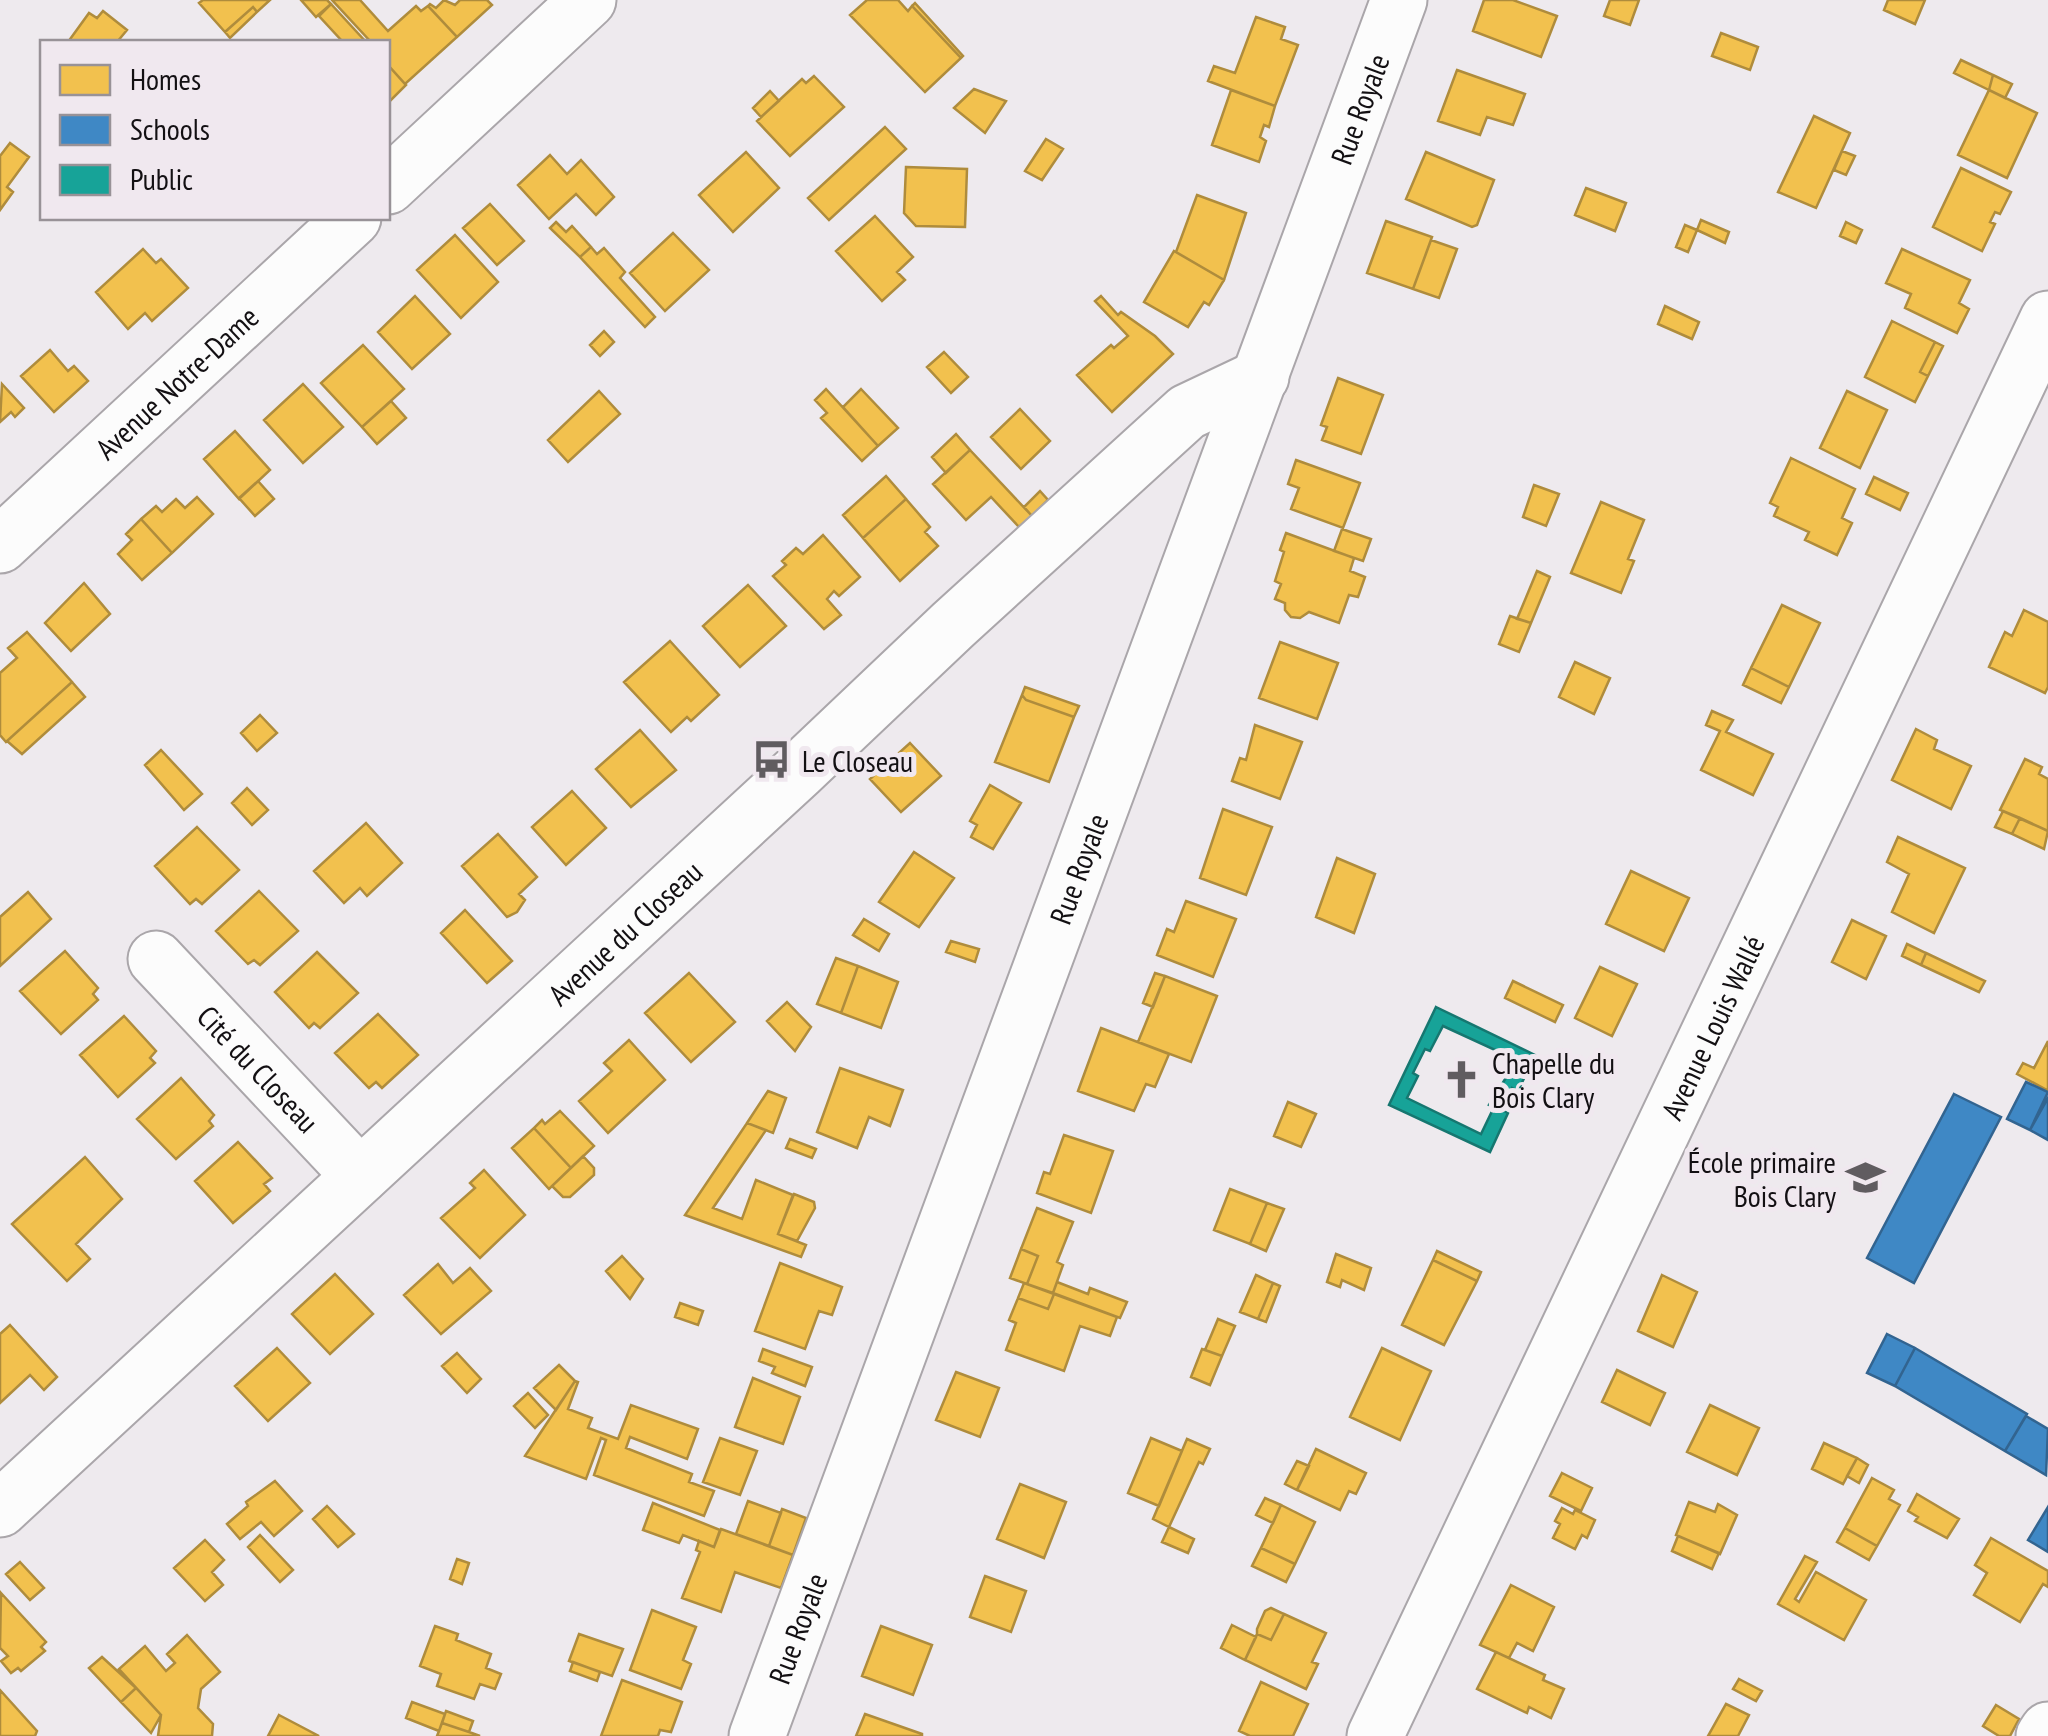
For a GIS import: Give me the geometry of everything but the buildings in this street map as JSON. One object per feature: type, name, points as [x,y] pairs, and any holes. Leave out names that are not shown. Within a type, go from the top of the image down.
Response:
[{"type":"street","points":[[390,184],[588,0]]},
{"type":"street","name":"Rue Royale","points":[[756,1736],[1399,0]]},
{"type":"street","name":"Avenue Notre-Dame","points":[[0,545],[351,220]]},
{"type":"street","name":"Avenue Louis Wallé","points":[[1375,1736],[2048,319]]},
{"type":"street","name":"Avenue du Closeau","points":[[0,1509],[953,624],[1187,412],[1261,377]]},
{"type":"street","name":"Cité du Closeau","points":[[156,959],[360,1176]]},
{"type":"place","name":"Le Closeau","points":[[772,760]]},
{"type":"place","name":"Chapelle du Bois Clary","points":[[1462,1079]]},
{"type":"place","name":"École primaire Bois Clary","points":[[1866,1178]]}]
